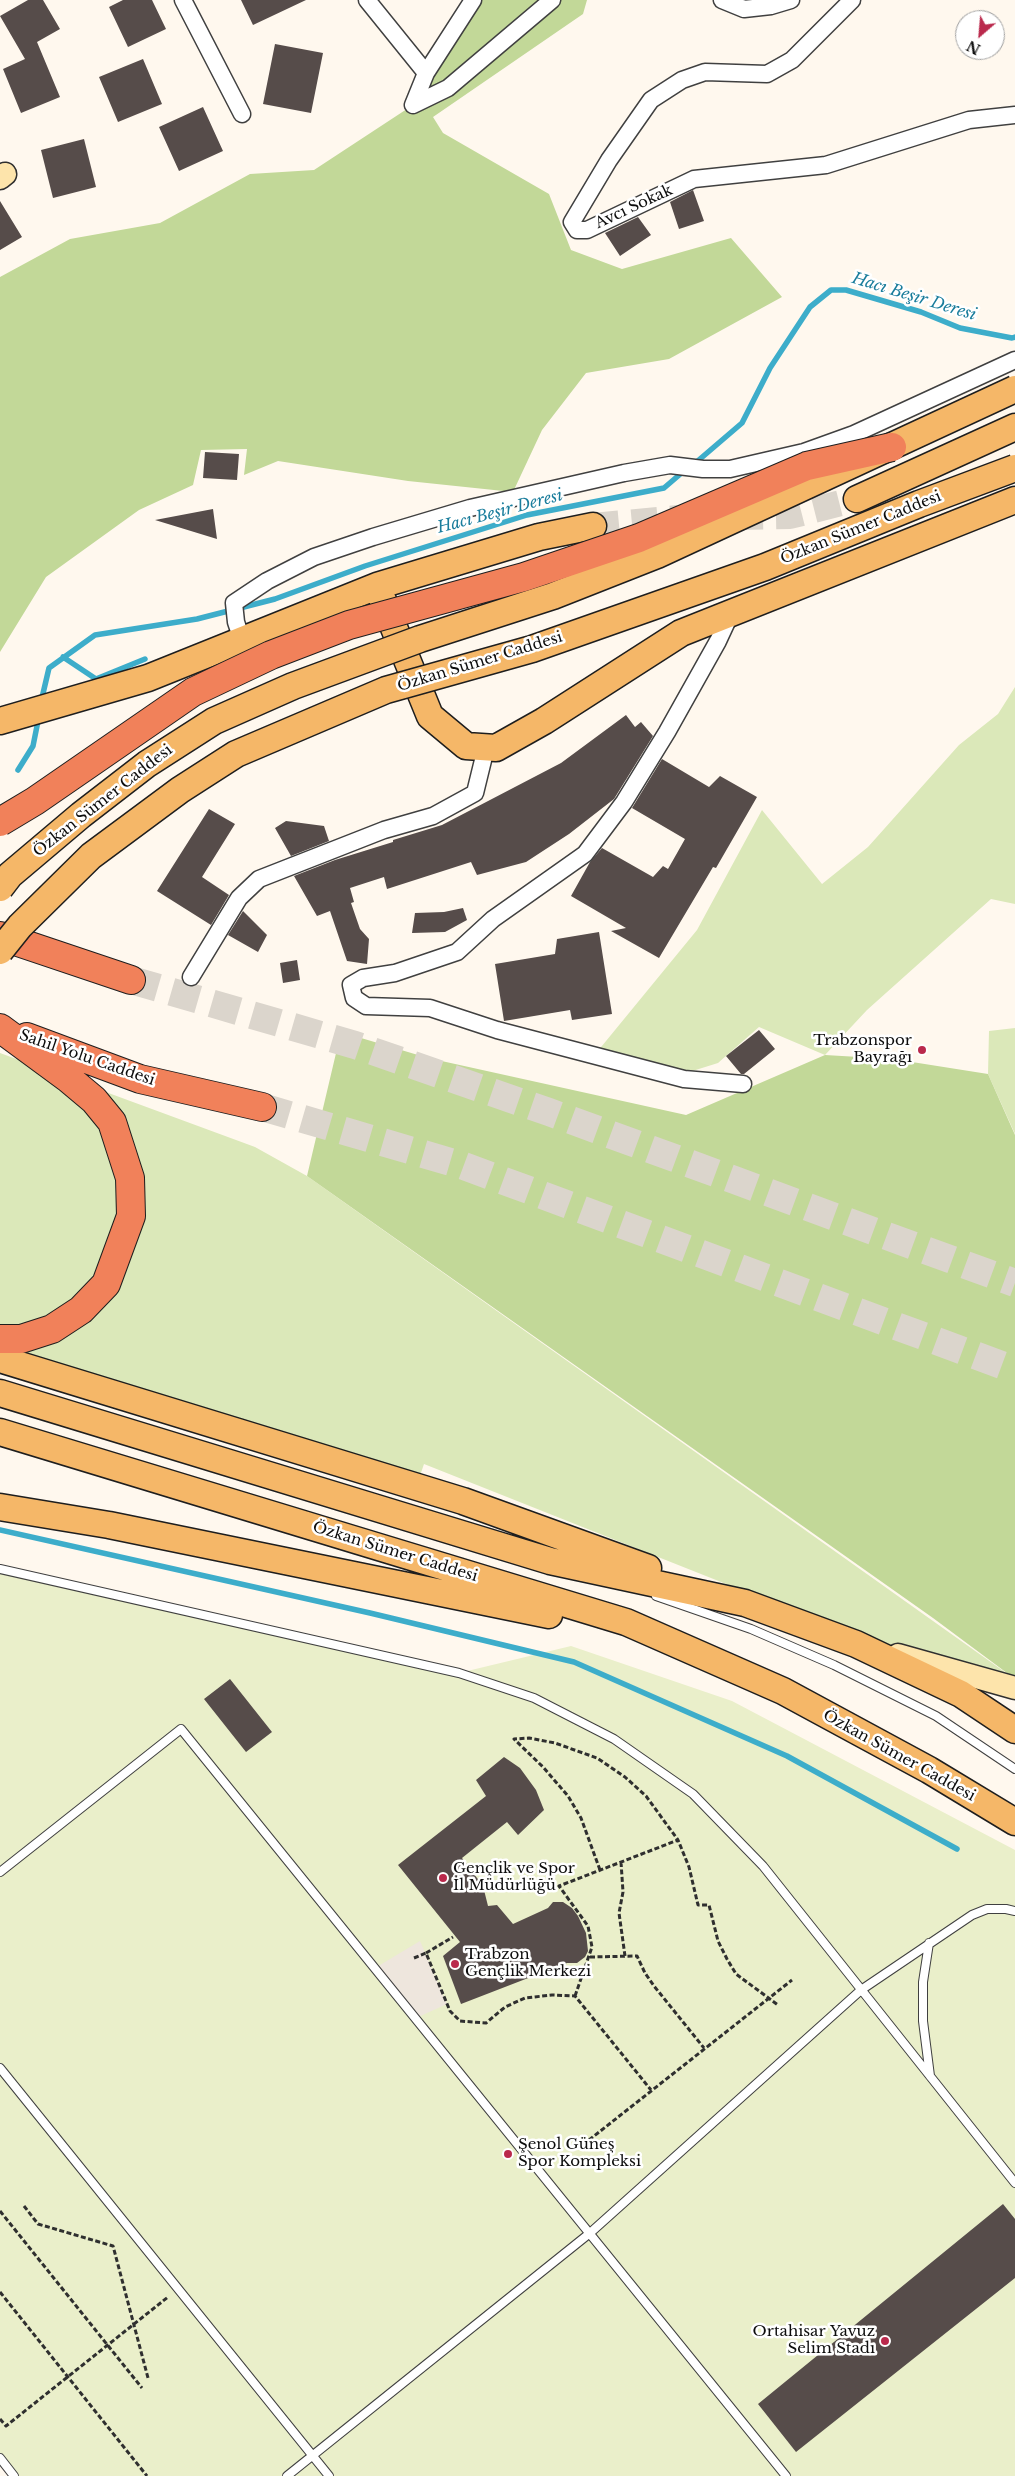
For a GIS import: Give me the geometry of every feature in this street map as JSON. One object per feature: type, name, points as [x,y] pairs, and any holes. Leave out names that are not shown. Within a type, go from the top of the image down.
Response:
[{"type":"highway","points":[[0,822],[35,801],[193,692],[270,655],[349,625],[524,577],[640,538],[808,466],[892,447]]},
{"type":"highway","points":[[0,936],[131,980]]},
{"type":"highway","points":[[0,1028],[69,1078],[94,1100],[112,1122],[130,1178],[131,1216],[106,1284],[81,1310],[52,1329],[21,1339],[0,1339]]},
{"type":"highway","name":"Sahil Yolu Caddesi","points":[[0,1028],[140,1079],[262,1108]]},
{"type":"main road","name":"Özkan Sümer Caddesi","points":[[0,888],[10,876],[82,815],[147,764],[214,721],[293,686],[420,639],[553,596],[657,556],[1015,390]]},
{"type":"main road","points":[[857,499],[1015,427]]},
{"type":"main road","name":"Özkan Sümer Caddesi","points":[[0,951],[20,926],[91,856],[180,790],[236,754],[386,690],[532,649],[765,567],[919,504],[1015,468]]},
{"type":"main road","points":[[377,586],[430,716],[466,746],[496,748],[544,721],[681,633],[1015,500]]},
{"type":"main road","points":[[0,721],[148,678],[239,631],[377,586],[539,537],[593,526]]},
{"type":"main road","points":[[0,1359],[463,1502],[856,1644],[961,1694],[1015,1730]]},
{"type":"main road","points":[[0,1393],[550,1561],[745,1604]]},
{"type":"main road","name":"Özkan Sümer Caddesi","points":[[0,1432],[626,1622],[783,1691],[929,1770],[1015,1822]]},
{"type":"main road","name":"Özkan Sümer Caddesi","points":[[0,1507],[109,1525],[538,1612],[674,1653],[783,1691]]},
{"type":"street","points":[[183,0],[242,114]]},
{"type":"street","points":[[368,0],[426,73]]},
{"type":"street","points":[[473,0],[426,73],[413,105],[448,88],[552,0]]},
{"type":"street","points":[[722,0],[744,9],[770,6],[791,0]]},
{"type":"street","name":"Avcı Sokak","points":[[852,0],[792,60],[767,74],[705,72],[682,80],[651,100],[609,160],[572,222],[577,230],[586,230],[694,179],[826,165],[969,120],[1015,115]]},
{"type":"street","points":[[239,631],[234,603],[267,581],[314,557],[470,508],[670,465],[703,469],[730,469],[804,452],[854,434],[1015,360]]},
{"type":"street","points":[[731,613],[718,641],[667,732],[624,802],[585,854],[493,919],[458,952],[396,973],[363,978],[351,985],[354,998],[366,1006],[430,1008],[497,1030],[684,1079],[742,1084]]},
{"type":"street","points":[[190,976],[239,898],[259,879],[384,830],[432,816],[475,793],[486,748]]},
{"type":"street","points":[[856,1644],[1015,1688]]},
{"type":"lane","points":[[550,1561],[630,1587]]},
{"type":"lane","points":[[0,1569],[459,1673],[534,1698],[614,1739],[693,1794],[762,1866],[1015,2183]]},
{"type":"lane","points":[[649,1594],[751,1629],[834,1665],[936,1716],[1015,1769]]},
{"type":"lane","points":[[0,1872],[181,1729],[786,2476]]},
{"type":"lane","points":[[287,2476],[590,2233],[861,1990],[972,1915],[987,1909],[1015,1911]]},
{"type":"lane","points":[[929,1943],[923,1982],[923,2021],[930,2076]]},
{"type":"lane","points":[[0,2068],[329,2476]]},
{"type":"lane","points":[[0,2458],[14,2476]]},
{"type":"path","points":[[600,1870],[581,1818],[568,1796],[543,1767],[514,1739],[529,1738],[555,1743],[597,1758],[625,1777],[646,1796],[678,1840],[689,1867],[698,1905],[709,1905],[718,1942],[726,1959],[736,1974],[778,2005]]},
{"type":"path","points":[[575,1996],[592,1947],[588,1926],[559,1886],[678,1840]]},
{"type":"path","points":[[621,1862],[623,1892],[619,1913],[625,1956]]},
{"type":"path","points":[[414,1958],[453,1937]]},
{"type":"path","points":[[426,1953],[450,2011],[460,2021],[486,2023],[505,2007],[525,1998],[552,1995],[575,1996],[651,2090]]},
{"type":"path","points":[[590,1957],[638,1956],[649,1980],[704,2048]]},
{"type":"path","points":[[589,2140],[768,1997],[792,1980]]},
{"type":"path","points":[[24,2206],[38,2224],[113,2246],[148,2378]]},
{"type":"path","points":[[0,2211],[142,2388]]},
{"type":"path","points":[[0,2419],[6,2426],[178,2289]]},
{"type":"path","points":[[0,2292],[147,2476]]},
{"type":"green space","points":[[473,0],[587,0],[583,14],[433,117],[443,133],[549,194],[571,250],[622,269],[731,238],[782,297],[669,359],[586,373],[542,430],[513,492],[408,481],[278,461],[244,475],[247,449],[201,450],[193,485],[139,510],[46,577],[0,652],[0,277],[70,239],[160,223],[250,174],[314,170],[413,105]]},
{"type":"green space","points":[[1015,687],[1015,904],[991,899],[867,1010],[825,1055],[759,1027],[718,1063],[686,1073],[597,1052],[697,930],[762,810],[822,884],[868,847],[959,745],[998,714]]},
{"type":"green space","points":[[1015,1028],[1015,1134],[988,1074],[989,1031]]},
{"type":"green space","points":[[341,1032],[428,1058],[686,1115],[825,1055],[893,1059],[988,1074],[1015,1135],[1015,1679],[933,1618],[307,1176]]},
{"type":"green space","points":[[0,1053],[255,1147],[307,1176],[1009,1675],[862,1638],[424,1464],[412,1499],[0,1369]]},
{"type":"green space","name":"Şenol Güneş Spor Kompleksi","points":[[0,1569],[459,1673],[571,1646],[732,1701],[1015,1850],[1015,2476],[14,2476],[0,2458]]},
{"type":"shaded area","points":[[420,1941],[447,2004],[416,2018],[375,1968]]},
{"type":"building","points":[[28,0],[43,0],[60,29],[37,42],[60,97],[21,113],[3,69],[25,59],[0,16]]},
{"type":"building","points":[[123,0],[152,0],[166,29],[128,47],[109,7]]},
{"type":"building","points":[[241,0],[306,0],[253,25]]},
{"type":"building","points":[[275,44],[323,53],[311,113],[263,104]]},
{"type":"building","points":[[143,59],[162,104],[118,122],[99,77]]},
{"type":"building","points":[[203,107],[223,151],[179,171],[159,127]]},
{"type":"building","points":[[84,139],[96,187],[53,198],[41,150]]},
{"type":"building","points":[[693,190],[704,221],[679,229],[670,202]]},
{"type":"building","points":[[0,201],[22,237],[0,250]]},
{"type":"building","points":[[638,217],[651,235],[620,256],[605,233]]},
{"type":"building","points":[[205,452],[239,454],[237,480],[203,478]]},
{"type":"building","points":[[213,509],[217,539],[155,520]]},
{"type":"building","points":[[626,715],[635,727],[641,722],[653,736],[614,799],[569,834],[526,862],[477,875],[471,862],[387,889],[384,877],[350,888],[354,902],[351,903],[360,929],[369,939],[367,964],[347,961],[330,911],[317,916],[294,876],[335,860],[393,842],[393,840],[442,825],[561,763]]},
{"type":"building","points":[[662,759],[709,787],[720,776],[757,797],[716,868],[713,867],[659,958],[611,931],[626,928],[571,896],[590,862],[602,848],[653,877],[663,866],[668,869],[685,839],[632,808]]},
{"type":"building","points":[[209,809],[235,824],[202,877],[229,895],[211,925],[157,891]]},
{"type":"building","points":[[286,821],[324,826],[329,841],[291,856],[275,828]]},
{"type":"building","points":[[463,908],[467,920],[445,932],[412,933],[415,913],[444,912]]},
{"type":"building","points":[[243,911],[267,935],[258,952],[228,935]]},
{"type":"building","points":[[599,932],[612,1014],[572,1020],[570,1010],[504,1021],[495,964],[555,954],[557,939]]},
{"type":"building","points":[[297,960],[300,980],[283,983],[280,963]]},
{"type":"building","points":[[759,1030],[775,1049],[744,1074],[741,1074],[726,1056]]},
{"type":"building","points":[[230,1679],[272,1732],[246,1752],[204,1699]]},
{"type":"building","name":"Gençlik ve Spor İl Müdürlüğü","points":[[504,1757],[520,1768],[536,1790],[544,1810],[518,1835],[507,1822],[462,1858],[483,1886],[488,1906],[497,1905],[513,1924],[548,1908],[553,1902],[563,1902],[572,1908],[586,1933],[588,1951],[585,1957],[577,1963],[567,1963],[461,2004],[443,1956],[460,1942],[398,1865],[486,1796],[476,1780]]},
{"type":"building","name":"Ortahisar Yavuz Selim Stadı","points":[[1003,2204],[1015,2219],[1015,2278],[796,2452],[758,2404]]},
{"type":"waterway","name":"Hacı Beşir Deresi","points":[[693,465],[742,423],[770,368],[810,307],[831,290],[846,290],[921,312],[960,328],[1015,337]]},
{"type":"waterway","name":"Hacı Beşir Deresi","points":[[41,702],[49,668],[95,635],[197,619],[275,599],[365,566],[527,515],[664,488],[685,470]]},
{"type":"waterway","points":[[63,657],[96,679],[145,659]]},
{"type":"waterway","name":"Hacı Beşir Deresi","points":[[18,770],[33,746],[39,716]]},
{"type":"waterway","points":[[0,1530],[370,1613],[574,1662],[787,1756],[957,1849]]},
{"type":"tunnel","points":[[737,517],[790,516],[857,499]]},
{"type":"tunnel","points":[[593,526],[678,518]]},
{"type":"tunnel","points":[[131,980],[355,1045],[549,1112],[1015,1283]]},
{"type":"tunnel","points":[[262,1107],[461,1165],[1015,1370]]},
{"type":"place","name":"Trabzonspor Bayrağı","points":[[922,1050]]},
{"type":"place","name":"Gençlik ve Spor İl Müdürlüğü","points":[[443,1878]]},
{"type":"place","name":"Trabzon Gençlik Merkezi","points":[[455,1964]]},
{"type":"place","name":"Şenol Güneş Spor Kompleksi","points":[[508,2154]]},
{"type":"place","name":"Ortahisar Yavuz Selim Stadı","points":[[885,2341]]}]
